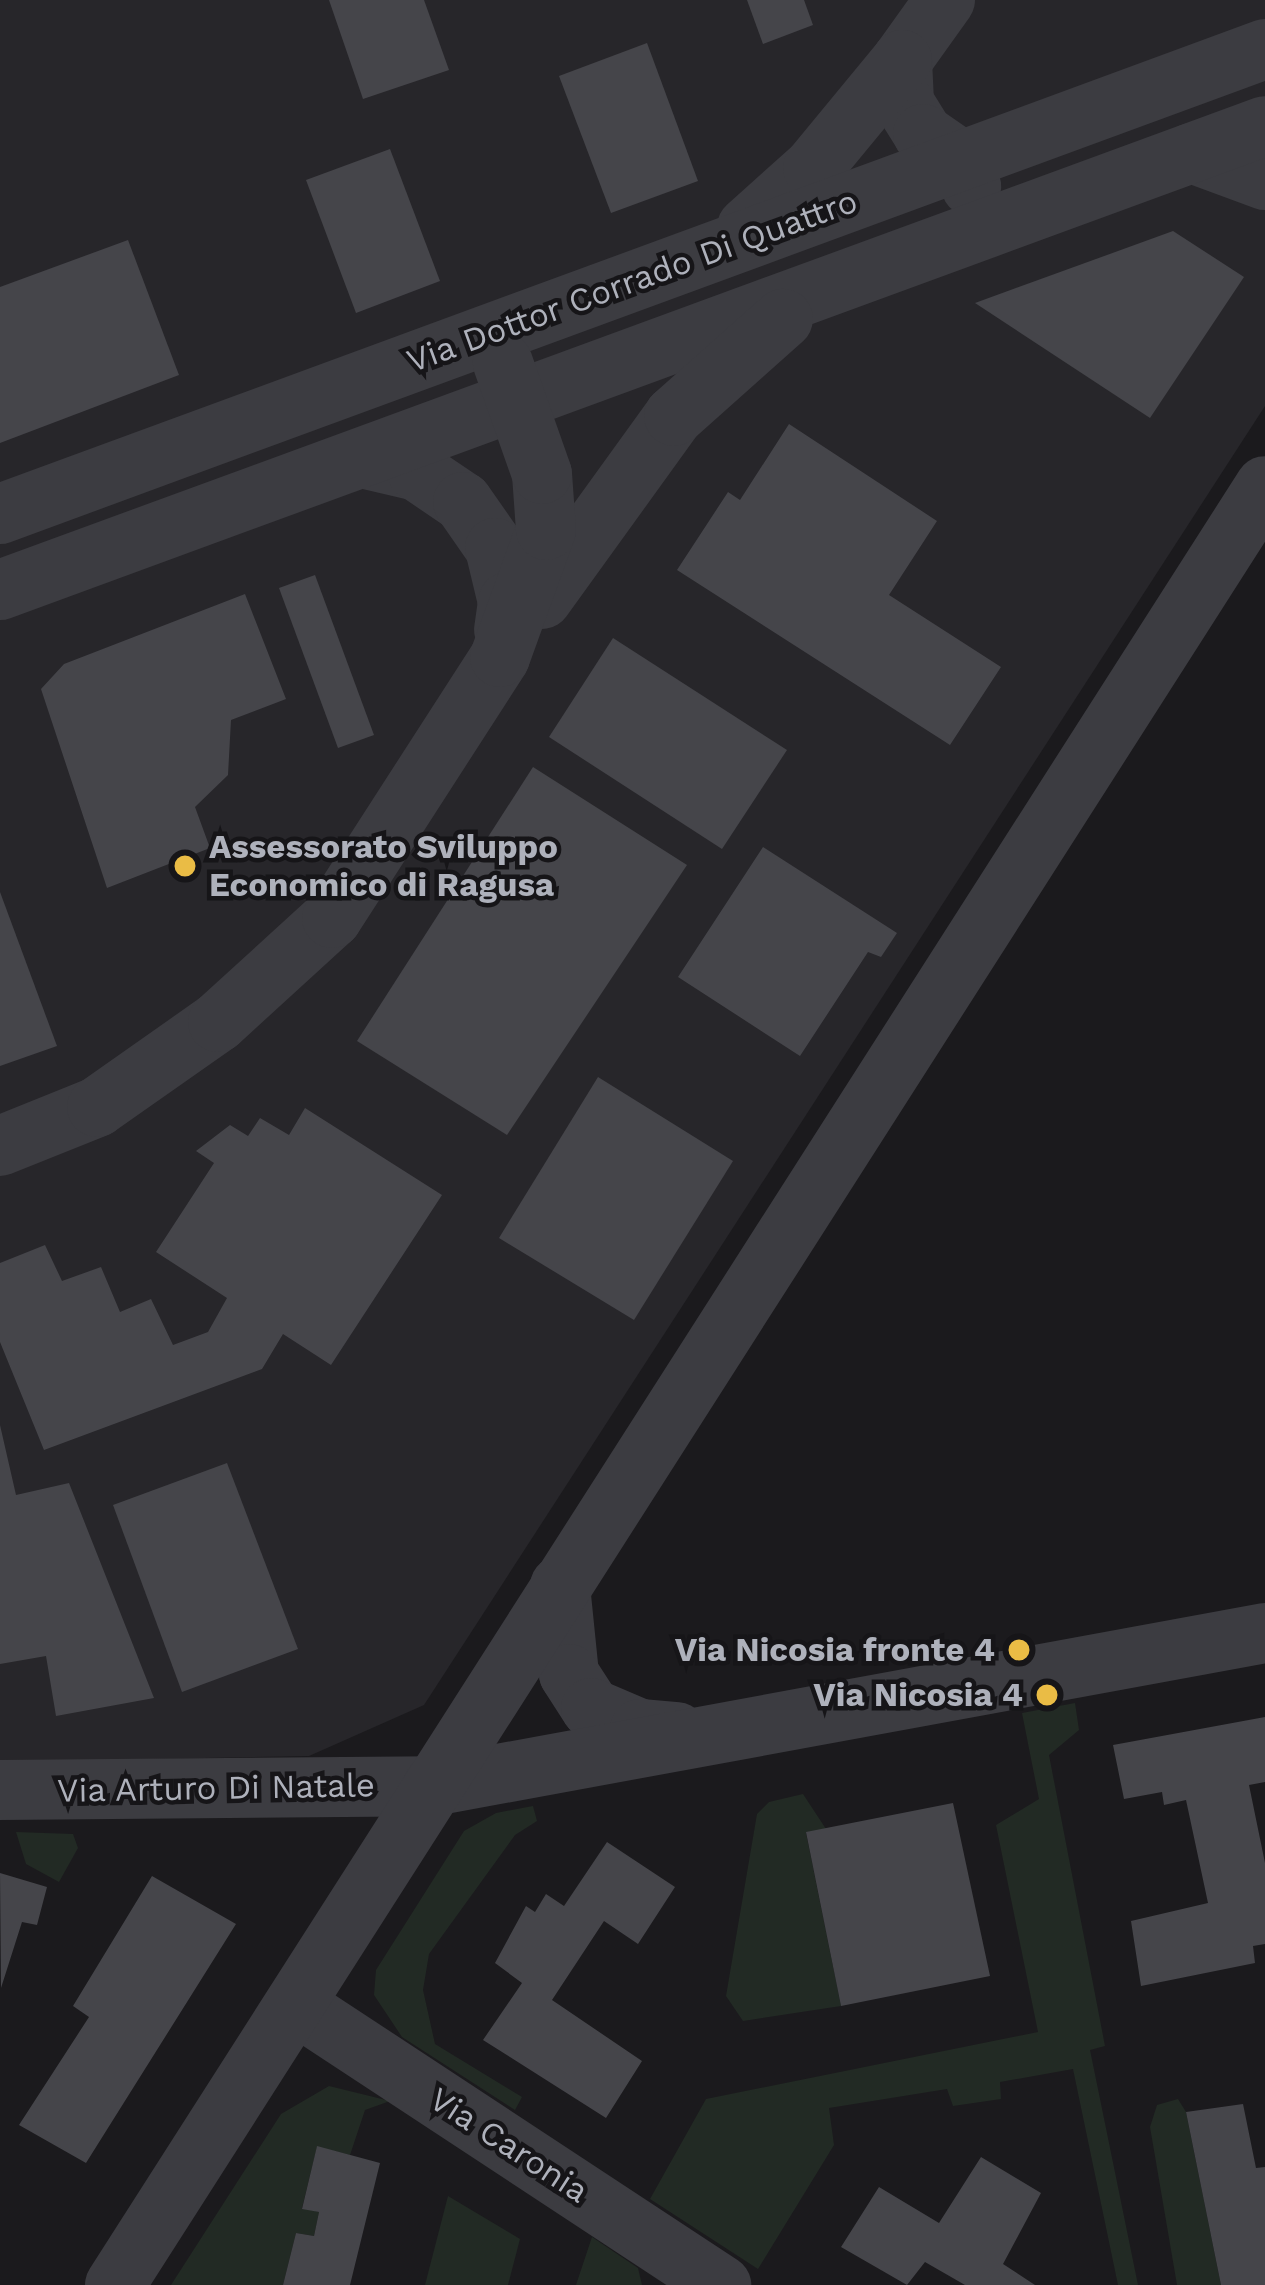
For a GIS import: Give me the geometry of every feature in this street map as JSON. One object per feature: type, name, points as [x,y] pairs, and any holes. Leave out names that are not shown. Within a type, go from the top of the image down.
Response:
[{"type":"street","points":[[725,247],[813,168],[945,0]]},
{"type":"street","name":"Via Dottor Corrado Di Quattro","points":[[0,514],[1264,50]]},
{"type":"street","points":[[902,60],[904,103],[923,134],[962,160],[986,227]]},
{"type":"street","points":[[0,590],[1265,126]]},
{"type":"street","points":[[1192,153],[1265,180]]},
{"type":"street","points":[[0,1147],[114,1095],[218,1022],[332,918],[500,658],[674,416],[747,345],[834,282]]},
{"type":"street","points":[[492,332],[542,474],[546,530],[500,658]]},
{"type":"street","points":[[362,458],[417,471],[464,502],[485,533],[508,602],[500,658]]},
{"type":"street","points":[[115,2285],[298,2006],[560,1586],[1265,485]]},
{"type":"street","points":[[560,1586],[569,1674],[591,1708],[640,1729],[713,1735]]},
{"type":"street","name":"Via Arturo Di Natale","points":[[0,1790],[433,1786],[1265,1633]]},
{"type":"street","name":"Via Caronia","points":[[298,2006],[705,2281]]},
{"type":"shaded area","points":[[0,0],[1265,0],[1265,406],[424,1705],[309,1756],[0,1762]]},
{"type":"shaded area","points":[[1075,1703],[1079,1730],[1049,1755],[1105,2046],[1090,2050],[1138,2285],[1118,2285],[1073,2069],[1000,2082],[1001,2099],[953,2106],[947,2089],[829,2108],[834,2145],[758,2269],[650,2199],[706,2099],[1038,2032],[996,1825],[1039,1799],[1022,1713]]},
{"type":"shaded area","points":[[803,1794],[826,1829],[806,1833],[841,2006],[743,2021],[726,1996],[757,1814],[769,1802]]},
{"type":"shaded area","points":[[533,1806],[537,1821],[515,1835],[429,1954],[423,1990],[435,2044],[522,2097],[515,2110],[402,2037],[374,1995],[376,1970],[464,1831],[496,1813]]},
{"type":"shaded area","points":[[16,1832],[73,1834],[78,1848],[59,1882],[26,1864]]},
{"type":"shaded area","points":[[329,2086],[390,2101],[365,2110],[350,2155],[317,2147],[302,2208],[319,2212],[314,2236],[296,2233],[283,2285],[171,2285],[281,2114]]},
{"type":"shaded area","points":[[1178,2099],[1186,2112],[1221,2285],[1177,2285],[1150,2127],[1157,2105]]},
{"type":"shaded area","points":[[448,2196],[520,2239],[508,2285],[425,2285]]},
{"type":"shaded area","points":[[592,2237],[638,2268],[642,2285],[576,2285]]},
{"type":"building","points":[[329,0],[424,0],[449,70],[363,99]]},
{"type":"building","points":[[747,0],[804,0],[813,25],[763,44]]},
{"type":"building","points":[[647,43],[698,181],[611,213],[559,76]]},
{"type":"building","points":[[390,149],[440,281],[356,313],[306,180]]},
{"type":"building","points":[[1173,231],[1244,277],[1150,418],[975,303]]},
{"type":"building","points":[[128,240],[179,375],[0,443],[0,287]]},
{"type":"building","points":[[789,424],[937,521],[889,595],[1001,667],[950,745],[677,570],[728,492],[740,500]]},
{"type":"building","points":[[315,575],[374,735],[338,748],[279,588]]},
{"type":"building","points":[[245,594],[286,699],[231,720],[228,775],[195,807],[210,848],[107,888],[41,689],[64,664]]},
{"type":"building","points":[[613,638],[787,750],[722,849],[549,737]]},
{"type":"building","points":[[533,767],[687,865],[507,1135],[357,1041]]},
{"type":"building","points":[[763,847],[897,933],[881,957],[868,952],[800,1056],[678,977]]},
{"type":"building","points":[[0,892],[57,1046],[0,1066]]},
{"type":"building","points":[[598,1077],[733,1161],[634,1320],[499,1238]]},
{"type":"building","points":[[305,1108],[442,1195],[331,1365],[283,1334],[262,1369],[44,1450],[0,1342],[0,1263],[45,1245],[62,1281],[101,1267],[120,1312],[151,1299],[173,1345],[208,1332],[227,1298],[156,1252],[214,1163],[196,1151],[230,1125],[248,1136],[260,1118],[289,1135]]},
{"type":"building","points":[[0,1425],[16,1495],[69,1483],[154,1698],[56,1716],[46,1656],[0,1664]]},
{"type":"building","points":[[227,1463],[298,1649],[182,1692],[113,1505]]},
{"type":"building","points":[[1265,1717],[1265,1782],[1249,1785],[1265,1863],[1265,1944],[1253,1946],[1255,1963],[1141,1986],[1131,1921],[1208,1903],[1186,1800],[1164,1805],[1162,1792],[1124,1799],[1113,1745]]},
{"type":"building","points":[[953,1803],[990,1976],[841,2006],[806,1832]]},
{"type":"building","points":[[607,1842],[675,1887],[638,1944],[604,1921],[552,2000],[642,2061],[606,2118],[483,2040],[522,1983],[495,1963],[526,1906],[535,1912],[546,1894],[564,1906]]},
{"type":"building","points":[[0,1873],[47,1887],[37,1925],[22,1922],[1,1988]]},
{"type":"building","points":[[152,1876],[236,1924],[86,2163],[19,2125],[89,2017],[73,2006]]},
{"type":"building","points":[[1243,2104],[1256,2168],[1265,2167],[1265,2285],[1221,2285],[1186,2112]]},
{"type":"building","points":[[317,2146],[380,2163],[350,2285],[283,2285],[296,2233],[314,2236],[319,2212],[302,2209]]},
{"type":"building","points":[[981,2157],[1041,2193],[1003,2264],[1035,2285],[965,2285],[925,2262],[907,2285],[841,2247],[879,2187],[939,2223]]},
{"type":"place","name":"Assessorato Sviluppo Economico di Ragusa","points":[[185,866]]},
{"type":"place","name":"Via Nicosia fronte 4","points":[[1019,1650]]},
{"type":"place","name":"Via Nicosia 4","points":[[1047,1695]]}]
